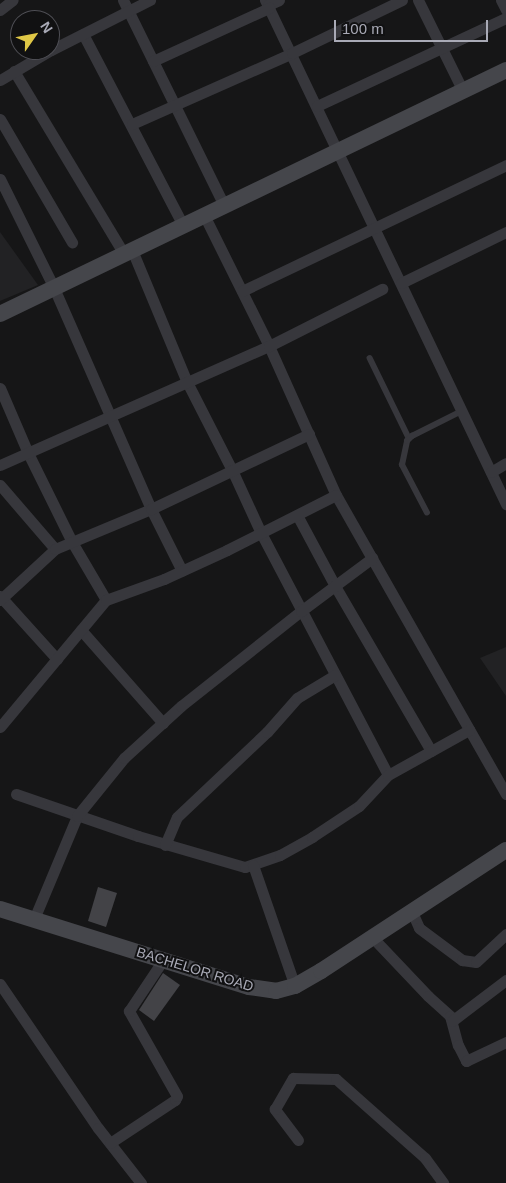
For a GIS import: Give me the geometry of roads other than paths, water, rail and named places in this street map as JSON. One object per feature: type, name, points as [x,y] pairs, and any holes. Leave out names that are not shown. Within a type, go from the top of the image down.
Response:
[{"type":"main road","points":[[0,314],[506,70]]},
{"type":"main road","name":"BACHELOR ROAD","points":[[0,909],[249,987],[276,991],[295,986],[373,938],[506,850]]},
{"type":"street","points":[[0,10],[13,0]]},
{"type":"street","points":[[123,0],[224,205]]},
{"type":"street","points":[[0,80],[83,34],[150,0]]},
{"type":"street","points":[[153,61],[279,0]]},
{"type":"street","points":[[132,124],[292,53],[402,0]]},
{"type":"street","points":[[418,0],[463,91]]},
{"type":"street","points":[[501,0],[506,10]]},
{"type":"street","points":[[268,4],[506,504]]},
{"type":"street","points":[[317,106],[506,18]]},
{"type":"street","points":[[83,34],[184,225]]},
{"type":"street","points":[[14,71],[128,252],[187,382],[232,470],[261,533],[388,775]]},
{"type":"street","points":[[0,119],[72,242]]},
{"type":"street","points":[[242,291],[283,269],[506,166]]},
{"type":"street","points":[[0,179],[54,288],[151,509],[182,571]]},
{"type":"street","points":[[204,215],[269,346],[336,495],[506,794]]},
{"type":"street","points":[[401,283],[506,232]]},
{"type":"street","points":[[0,465],[269,346],[382,289]]},
{"type":"street","points":[[0,388],[28,453],[72,542],[106,600]]},
{"type":"street","points":[[57,659],[1,598],[56,549],[151,509],[309,434]]},
{"type":"street","points":[[491,472],[506,463]]},
{"type":"street","points":[[0,485],[56,549]]},
{"type":"street","points":[[0,727],[106,600],[182,571],[336,495]]},
{"type":"street","points":[[297,515],[335,586],[432,751]]},
{"type":"street","points":[[34,919],[77,816],[124,758],[163,723],[301,611],[372,558]]},
{"type":"street","points":[[81,630],[163,723]]},
{"type":"street","points":[[165,845],[177,818],[267,732],[297,698],[335,675]]},
{"type":"street","points":[[16,794],[165,845],[245,867],[280,855],[312,838],[359,806],[388,775],[469,730]]},
{"type":"street","points":[[253,865],[295,986]]},
{"type":"street","points":[[412,912],[419,928],[462,960],[476,962],[506,934]]},
{"type":"street","points":[[373,938],[428,996],[450,1016],[458,1045],[466,1061],[506,1042]]},
{"type":"street","points":[[110,1143],[175,1100],[177,1096],[129,1011],[163,960]]},
{"type":"street","points":[[452,1021],[506,980]]},
{"type":"street","points":[[0,984],[110,1143],[141,1183]]},
{"type":"street","points":[[298,1140],[275,1109],[293,1078],[336,1079],[425,1158],[443,1183]]},
{"type":"lane","points":[[370,358],[409,438],[401,462],[427,512]]},
{"type":"lane","points":[[409,438],[462,411]]}]
